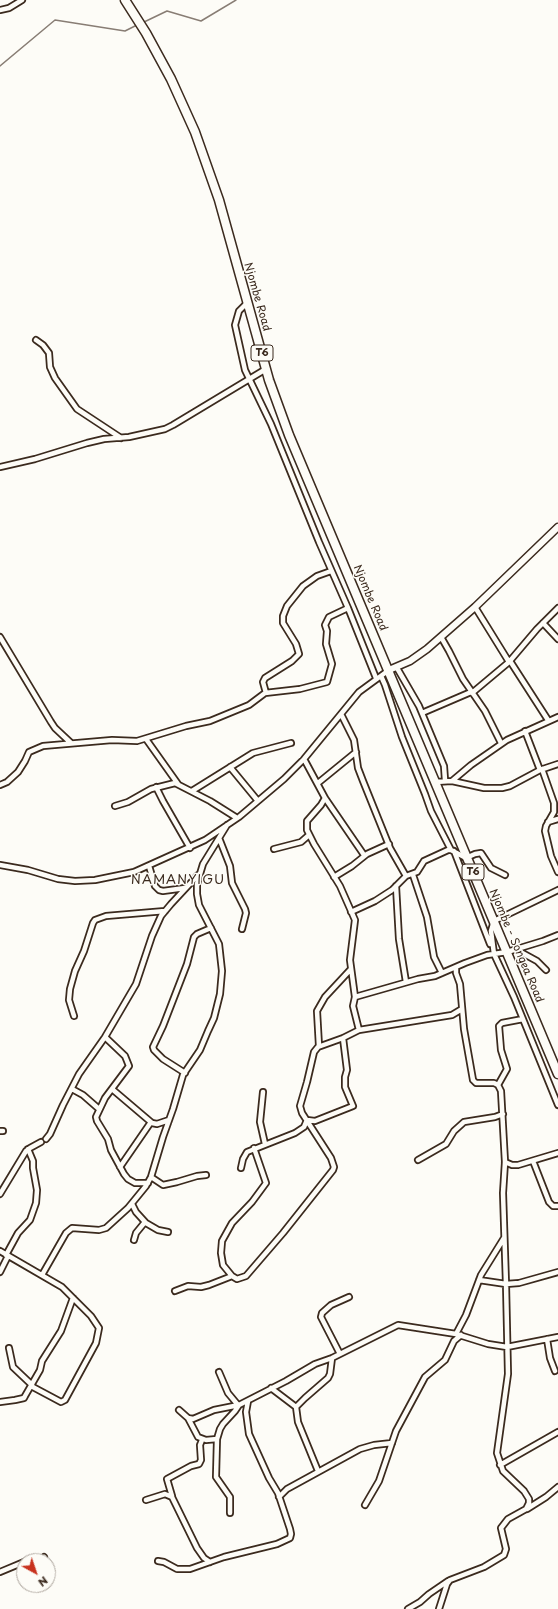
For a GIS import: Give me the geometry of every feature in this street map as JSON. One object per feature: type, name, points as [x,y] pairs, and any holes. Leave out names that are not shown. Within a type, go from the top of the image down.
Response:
[{"type":"highway","name":"Njombe Road","points":[[124,0],[146,33],[185,107],[205,156],[277,403],[292,442],[393,669]]},
{"type":"highway","name":"Njombe - Songea Road","points":[[393,669],[435,782],[466,858],[558,1073]]},
{"type":"street","points":[[0,10],[10,8],[22,0]]},
{"type":"street","points":[[248,302],[239,311],[235,325],[242,360],[248,379],[271,424],[331,570],[378,677],[385,685],[402,737],[431,811],[452,850],[558,1105]]},
{"type":"street","points":[[36,340],[43,345],[48,353],[50,367],[55,378],[77,409],[121,438]]},
{"type":"street","points":[[0,467],[35,459],[88,443],[153,432],[173,425],[266,369]]},
{"type":"street","points":[[0,865],[22,869],[58,879],[75,881],[118,876],[149,866],[205,840],[258,802],[284,779],[304,759],[359,692],[378,677],[410,661],[441,637],[475,607],[558,527]]},
{"type":"street","points":[[266,693],[263,682],[264,678],[292,661],[299,654],[296,644],[282,623],[287,606],[307,583],[317,576],[331,570]]},
{"type":"street","points":[[475,607],[548,720]]},
{"type":"street","points":[[0,785],[7,782],[18,772],[30,751],[43,746],[112,740],[137,741],[146,739],[186,726],[210,721],[248,705],[266,693],[300,689],[328,681],[329,671],[332,664],[326,644],[327,631],[325,624],[328,617],[348,608]]},
{"type":"street","points":[[422,713],[472,693],[509,661],[558,608]]},
{"type":"street","points":[[543,623],[558,639]]},
{"type":"street","points":[[0,637],[55,728],[71,743]]},
{"type":"street","points":[[441,637],[463,679],[485,711],[501,743]]},
{"type":"street","points":[[393,669],[416,701],[422,713],[444,766],[445,780]]},
{"type":"street","points":[[341,714],[354,740],[358,768],[363,781],[389,844],[406,876]]},
{"type":"street","points":[[452,781],[501,743],[548,720],[558,717]]},
{"type":"street","points":[[525,731],[554,803],[554,812],[545,831],[551,856],[558,872]]},
{"type":"street","points":[[146,739],[178,784]]},
{"type":"street","points":[[192,791],[253,753],[291,743]]},
{"type":"street","points":[[318,783],[356,752]]},
{"type":"street","points":[[304,759],[325,798],[364,855]]},
{"type":"street","points":[[435,782],[445,780],[484,788],[502,788],[558,764]]},
{"type":"street","points":[[230,767],[258,802]]},
{"type":"street","points":[[115,806],[128,802],[156,787],[168,784],[178,784],[237,818]]},
{"type":"street","points":[[156,787],[190,848]]},
{"type":"street","points":[[325,798],[307,821],[307,830],[346,897],[355,920],[350,948],[355,998],[353,1006],[359,1030]]},
{"type":"street","points":[[548,822],[558,819]]},
{"type":"street","points":[[42,1275],[62,1238],[69,1230],[72,1228],[99,1230],[106,1228],[132,1204],[151,1177],[184,1073],[200,1050],[214,1018],[220,994],[222,958],[219,944],[212,928],[203,914],[197,894],[197,884],[199,874],[209,853],[227,825]]},
{"type":"street","points":[[274,849],[301,842],[309,835]]},
{"type":"street","points":[[220,838],[230,866],[232,883],[246,913],[242,929]]},
{"type":"street","points":[[334,877],[352,866],[364,855],[389,844]]},
{"type":"street","points":[[351,912],[376,902],[406,876],[413,875],[417,872],[424,862],[435,855],[452,850],[466,858],[481,853],[491,868],[505,875]]},
{"type":"street","points":[[149,866],[155,886],[159,890],[163,891],[185,888]]},
{"type":"street","points":[[46,1139],[50,1134],[79,1074],[105,1037],[136,984],[152,936],[165,912],[199,874]]},
{"type":"street","points":[[413,875],[427,917],[434,957],[442,973]]},
{"type":"street","points":[[396,886],[399,939],[406,982]]},
{"type":"street","points":[[492,947],[491,931],[494,922],[558,890]]},
{"type":"street","points":[[74,1016],[69,1000],[70,990],[75,971],[84,951],[93,924],[96,920],[106,916],[165,912]]},
{"type":"street","points":[[184,1073],[163,1059],[153,1047],[163,1026],[187,964],[194,937],[201,931],[212,928]]},
{"type":"street","points":[[492,947],[498,932]]},
{"type":"street","points":[[355,998],[406,982],[435,976],[465,963],[543,941],[558,934]]},
{"type":"street","points":[[515,949],[534,959],[546,970]]},
{"type":"street","points":[[456,967],[456,973],[460,984],[462,1010],[472,1080],[476,1083],[494,1083],[498,1085],[501,1091],[503,1114],[505,1162],[503,1193],[508,1374],[497,1453],[500,1465],[507,1476],[524,1491],[529,1499],[538,1503]]},
{"type":"street","points":[[319,1046],[317,1011],[325,997],[351,969]]},
{"type":"street","points":[[254,1148],[266,1183],[248,1208],[232,1223],[222,1241],[221,1253],[223,1265],[232,1276],[237,1279],[241,1279],[249,1274],[333,1170],[334,1167],[331,1158],[301,1110],[300,1102],[307,1082],[314,1052],[319,1046],[343,1038],[359,1030],[452,1016],[462,1010]]},
{"type":"street","points":[[498,1085],[507,1069],[501,1050],[499,1026],[502,1023],[523,1019]]},
{"type":"street","points":[[105,1037],[125,1056],[129,1066],[99,1109],[96,1116],[97,1121],[108,1139],[111,1150],[124,1174],[131,1181],[148,1183]]},
{"type":"street","points":[[307,1120],[315,1121],[353,1106],[345,1087],[347,1070],[343,1038]]},
{"type":"street","points":[[72,1089],[83,1095],[99,1109]]},
{"type":"street","points":[[112,1089],[151,1122],[157,1124],[169,1120]]},
{"type":"street","points":[[263,1092],[260,1122],[265,1144]]},
{"type":"street","points":[[418,1160],[446,1144],[454,1131],[464,1122],[473,1119],[495,1117],[503,1114]]},
{"type":"street","points":[[241,1168],[245,1154],[254,1148],[295,1133],[304,1127],[307,1120]]},
{"type":"street","points":[[120,1167],[151,1122]]},
{"type":"street","points":[[0,1194],[28,1149],[41,1142]]},
{"type":"street","points":[[0,1272],[18,1233],[30,1220],[36,1203],[37,1190],[33,1161],[28,1149]]},
{"type":"street","points":[[505,1162],[512,1165],[533,1161],[558,1153]]},
{"type":"street","points":[[533,1161],[548,1202],[553,1206],[558,1206]]},
{"type":"street","points":[[151,1177],[163,1185],[206,1175]]},
{"type":"street","points":[[132,1204],[136,1212],[145,1222],[158,1230],[168,1232]]},
{"type":"street","points":[[134,1240],[136,1233],[145,1222]]},
{"type":"street","points":[[456,1334],[466,1315],[479,1280],[504,1238]]},
{"type":"street","points":[[0,1251],[62,1288],[97,1323],[99,1334],[96,1343],[64,1401],[61,1402],[32,1386],[13,1367],[9,1348]]},
{"type":"street","points":[[479,1280],[506,1284],[529,1280],[558,1272]]},
{"type":"street","points":[[175,1291],[188,1286],[201,1287],[209,1285],[232,1276]]},
{"type":"street","points":[[340,1354],[321,1317],[322,1313],[331,1305],[349,1297]]},
{"type":"street","points":[[0,1402],[24,1398],[40,1370],[42,1361],[61,1331],[73,1298]]},
{"type":"street","points":[[188,1418],[193,1419],[214,1410],[239,1405],[315,1364],[332,1358],[398,1326],[456,1334],[488,1344],[507,1347],[558,1337]]},
{"type":"street","points":[[365,1505],[379,1481],[396,1431],[425,1377],[445,1360],[454,1342],[461,1335]]},
{"type":"street","points":[[547,1339],[550,1358],[555,1371]]},
{"type":"street","points":[[296,1408],[328,1378],[332,1358]]},
{"type":"street","points":[[219,1372],[226,1389],[239,1405]]},
{"type":"street","points":[[272,1388],[296,1408],[298,1422],[318,1471]]},
{"type":"street","points":[[158,1561],[180,1570],[277,1544],[290,1538],[290,1528],[279,1497],[249,1434],[246,1412],[248,1401]]},
{"type":"street","points":[[230,1513],[230,1496],[216,1477],[217,1439],[223,1424],[239,1405]]},
{"type":"street","points":[[178,1410],[188,1418],[196,1435],[202,1440],[217,1439]]},
{"type":"street","points":[[500,1465],[558,1432]]},
{"type":"street","points":[[202,1440],[200,1445],[201,1460],[199,1464],[191,1466],[166,1479],[172,1497],[202,1556],[210,1562]]},
{"type":"street","points":[[279,1497],[287,1489],[318,1471],[368,1446],[392,1443]]},
{"type":"street","points":[[408,1609],[450,1580],[484,1567],[504,1554],[506,1549],[501,1528],[508,1519],[538,1503],[558,1487]]},
{"type":"street","points":[[146,1500],[165,1494],[172,1497]]},
{"type":"street","points":[[526,1509],[529,1504],[529,1499]]},
{"type":"street","points":[[199,1566],[202,1556]]},
{"type":"street","points":[[0,1572],[16,1565]]},
{"type":"street","points":[[439,1609],[447,1584],[450,1580]]},
{"type":"waterway","points":[[142,23],[167,11],[201,21],[236,0]]},
{"type":"waterway","points":[[0,66],[55,20],[125,31],[137,25]]},
{"type":"district","name":"NAMANYIGU","points":[[178,880]]}]
